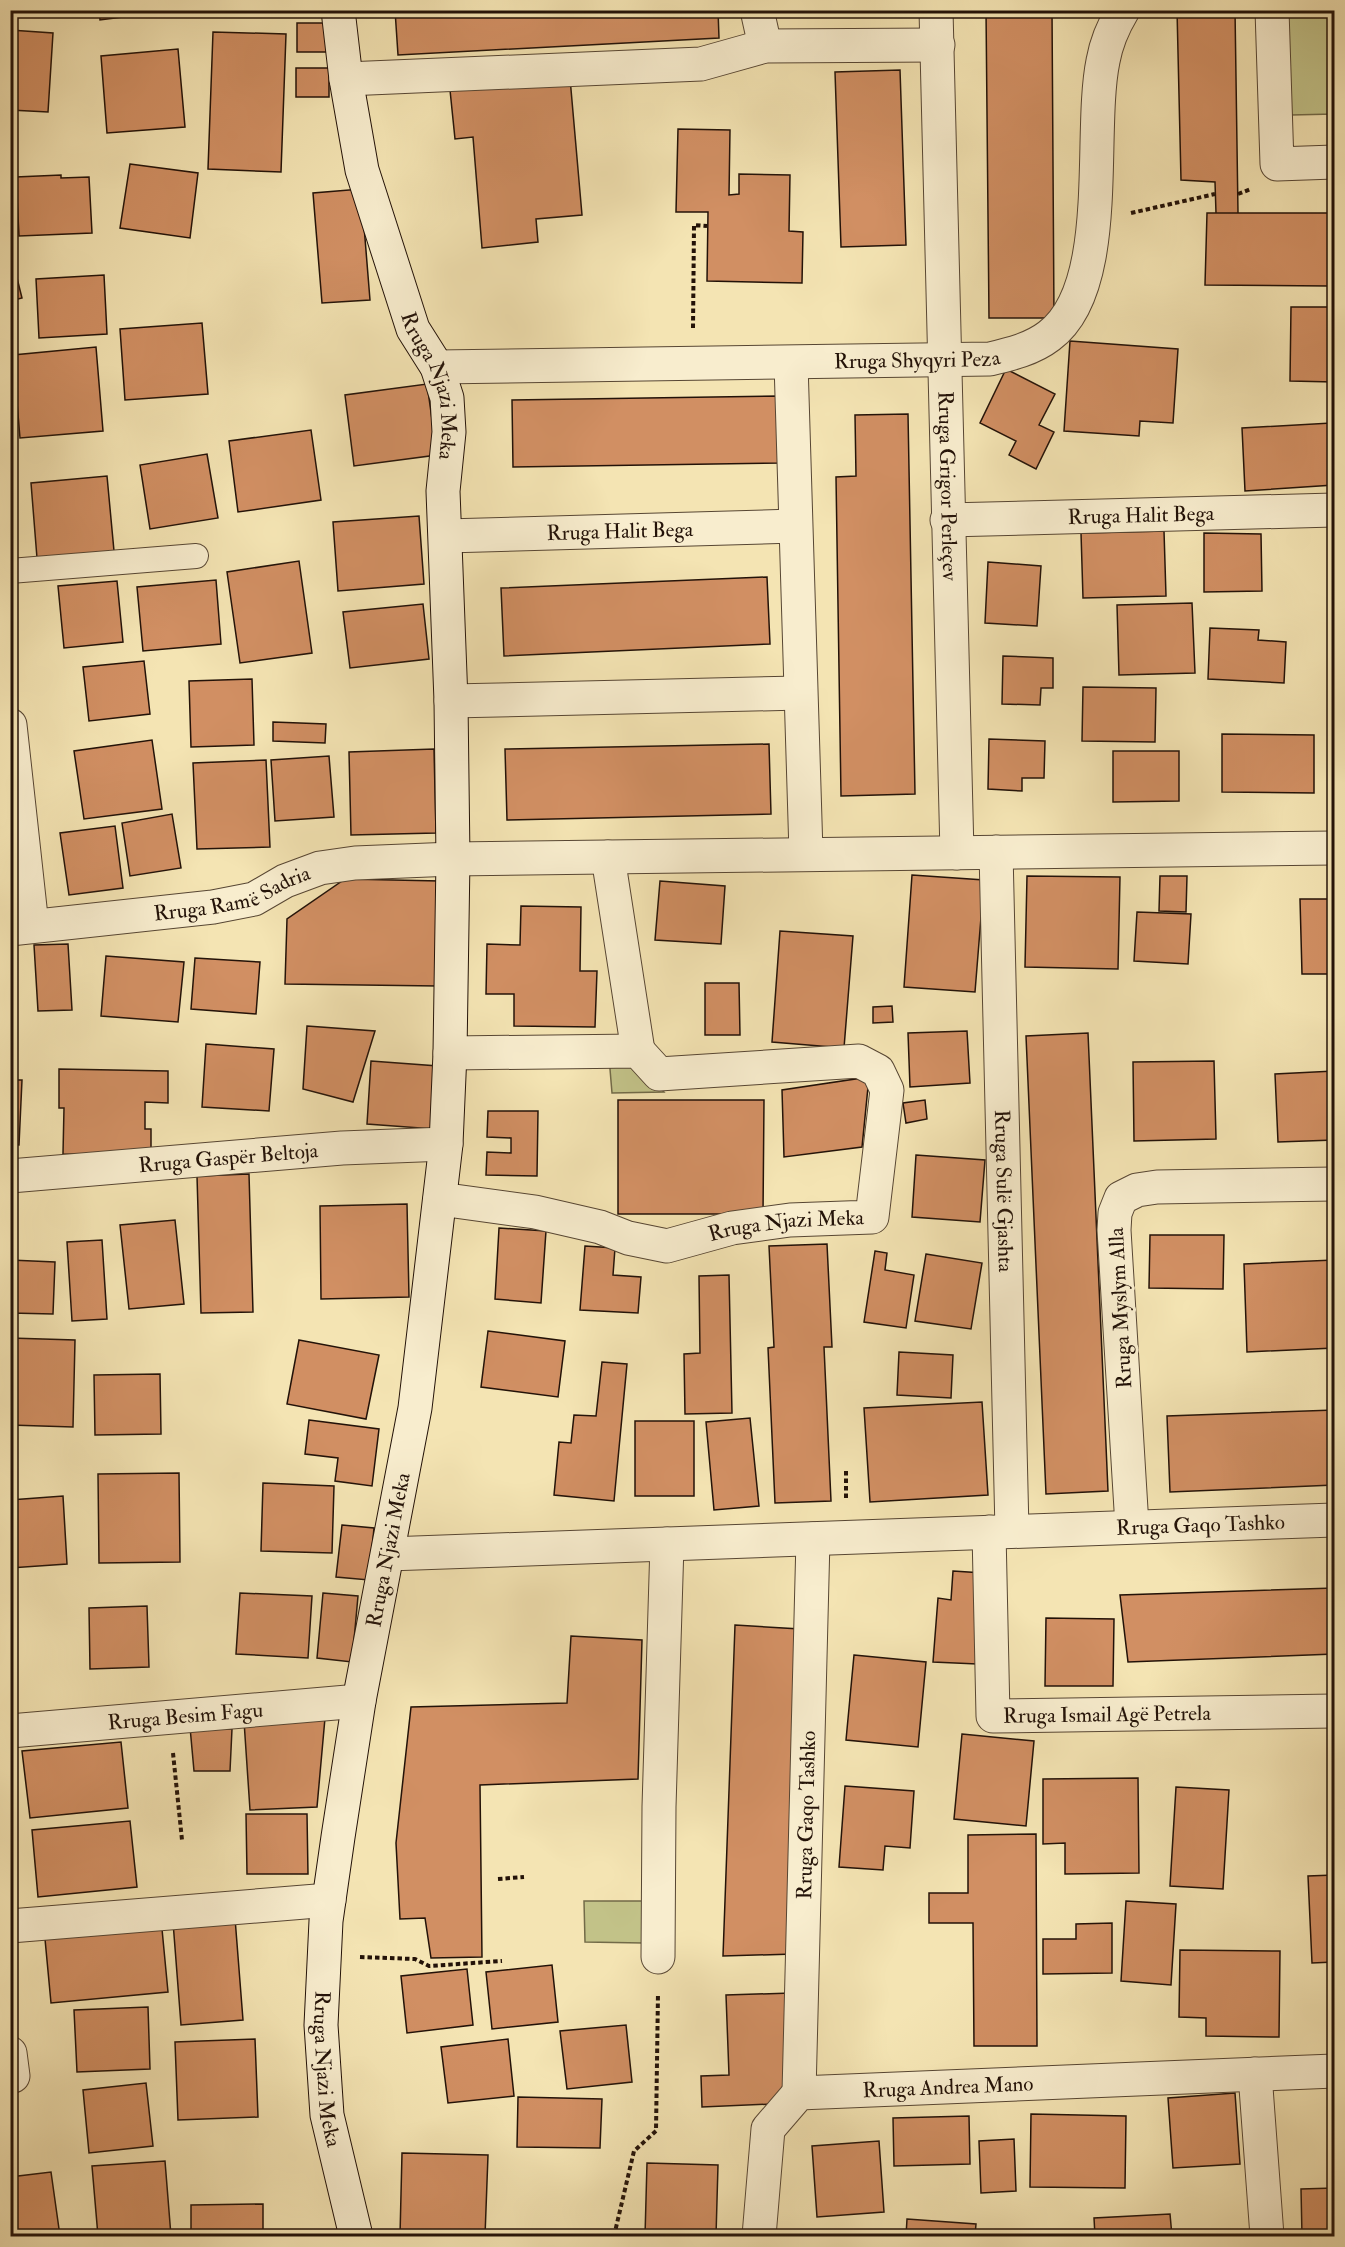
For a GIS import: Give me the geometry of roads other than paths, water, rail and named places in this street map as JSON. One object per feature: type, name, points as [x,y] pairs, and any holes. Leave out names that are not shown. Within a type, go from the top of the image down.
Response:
[{"type":"street","name":"Rruga Njazi Meka","points":[[338,10],[346,79],[362,170],[383,242],[413,329],[437,367],[447,398],[449,432],[443,491],[451,701],[453,859],[450,1053],[446,1144],[440,1199],[415,1408],[359,1701],[329,1900],[324,1955],[321,2025],[327,2115],[356,2236]]},
{"type":"street","points":[[757,10],[765,46]]},
{"type":"street","name":"Rruga Grigor Perleçev","points":[[936,10],[957,853]]},
{"type":"street","name":"Rruga Shyqyri Peza","points":[[437,367],[990,359],[1021,351],[1050,335],[1072,308],[1086,273],[1093,223],[1096,124],[1103,60],[1123,10]]},
{"type":"street","points":[[1272,10],[1277,164],[1335,162]]},
{"type":"street","points":[[346,79],[701,64],[765,46],[938,45]]},
{"type":"street","points":[[791,363],[806,853]]},
{"type":"street","name":"Rruga Halit Bega","points":[[947,520],[1335,510]]},
{"type":"street","name":"Rruga Halit Bega","points":[[446,536],[795,526]]},
{"type":"street","points":[[451,701],[800,693]]},
{"type":"street","points":[[10,725],[21,928]]},
{"type":"street","points":[[453,859],[1335,848]]},
{"type":"street","name":"Rruga Sulë Gjashta","points":[[996,852],[1000,1531]]},
{"type":"street","points":[[450,1053],[638,1051],[608,857]]},
{"type":"street","name":"Rruga Ramë Sadria","points":[[21,928],[224,905],[254,899],[285,881],[320,868],[355,863],[453,859]]},
{"type":"street","name":"Rruga Njazi Meka","points":[[440,1199],[535,1212],[600,1227],[628,1238],[667,1246],[732,1228],[790,1220],[873,1217],[887,1090],[878,1071],[859,1061],[659,1074],[638,1051]]},
{"type":"street","name":"Rruga Gaspër Beltoja","points":[[10,1176],[342,1148],[446,1144]]},
{"type":"street","name":"Rruga Myslym Alla","points":[[1132,1526],[1114,1230],[1115,1213],[1121,1198],[1137,1190],[1157,1188],[1335,1184]]},
{"type":"street","name":"Rruga Gaqo Tashko","points":[[388,1554],[1335,1520]]},
{"type":"street","name":"Rruga Ismail Agë Petrela","points":[[1000,1531],[993,1716],[1335,1711]]},
{"type":"street","name":"Rruga Gaqo Tashko","points":[[799,2093],[813,1539]]},
{"type":"street","points":[[658,1957],[659,1807],[668,1544]]},
{"type":"street","name":"Rruga Besim Fagu","points":[[10,1731],[359,1701]]},
{"type":"street","points":[[10,1926],[329,1900]]},
{"type":"street","name":"Rruga Andrea Mano","points":[[799,2093],[1335,2071]]},
{"type":"street","points":[[1254,2074],[1267,2236]]},
{"type":"street","points":[[759,2236],[768,2129],[799,2093]]},
{"type":"lane","points":[[10,571],[196,556]]}]
